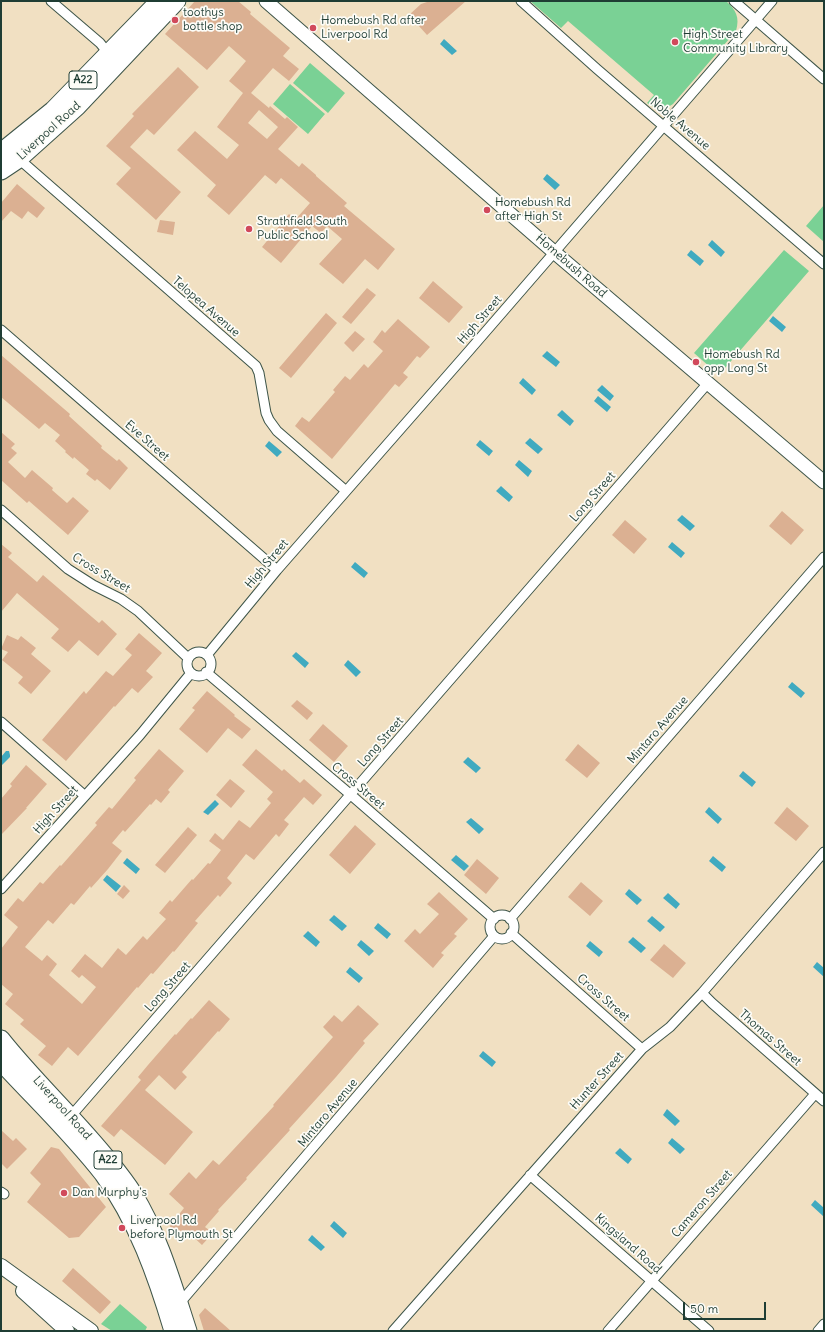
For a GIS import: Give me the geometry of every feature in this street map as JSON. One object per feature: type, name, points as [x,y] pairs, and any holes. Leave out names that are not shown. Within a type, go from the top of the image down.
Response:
[{"type":"highway","name":"Liverpool Road","points":[[2,150],[53,110],[159,1]]},
{"type":"highway","name":"Liverpool Road","points":[[1,171],[19,159],[77,107],[177,1]]},
{"type":"highway","name":"Liverpool Road","points":[[1,1039],[19,1061],[100,1149],[133,1194],[158,1245],[188,1331]]},
{"type":"highway","name":"Liverpool Road","points":[[1,1062],[82,1148],[104,1175],[118,1196],[134,1225],[149,1260],[173,1331]]},
{"type":"main road","name":"Homebush Road","points":[[266,1],[554,252],[824,482]]},
{"type":"main road","points":[[1,1266],[91,1331]]},
{"type":"main road","points":[[1,1270],[67,1331]]},
{"type":"street","points":[[51,1],[100,43],[108,53]]},
{"type":"street","name":"Noble Avenue","points":[[521,1],[597,69],[824,264]]},
{"type":"street","points":[[734,1],[824,79]]},
{"type":"street","name":"High Street","points":[[207,655],[277,570],[772,1]]},
{"type":"street","name":"Telopea Avenue","points":[[19,159],[256,366],[259,372],[266,413],[273,426],[280,434],[346,491]]},
{"type":"street","name":"Eve Street","points":[[1,330],[277,570]]},
{"type":"street","name":"Long Street","points":[[71,1116],[708,383]]},
{"type":"street","name":"Cross Street","points":[[1,510],[68,569],[93,585],[121,599],[138,611],[188,658]]},
{"type":"street","name":"Mintaro Avenue","points":[[510,919],[824,557]]},
{"type":"street","points":[[202,652],[207,655],[210,666],[206,672],[199,675],[191,672],[187,666],[188,658],[191,655],[202,652]]},
{"type":"street","name":"High Street","points":[[1,889],[140,735],[191,672]]},
{"type":"street","name":"Cross Street","points":[[206,672],[494,919]]},
{"type":"street","points":[[1,722],[85,796]]},
{"type":"street","name":"Hunter Street","points":[[393,1331],[642,1049],[670,1027],[702,993],[824,852]]},
{"type":"street","points":[[504,916],[510,919],[513,926],[511,933],[505,938],[498,938],[494,936],[490,926],[494,919],[504,916]]},
{"type":"street","name":"Cross Street","points":[[511,933],[642,1049]]},
{"type":"street","name":"Mintaro Avenue","points":[[179,1304],[494,936]]},
{"type":"street","name":"Thomas Street","points":[[702,993],[824,1101]]},
{"type":"street","name":"Cameron Street","points":[[608,1331],[815,1094]]},
{"type":"street","name":"Kingsland Road","points":[[530,1175],[709,1331]]},
{"type":"street","points":[[818,1331],[824,1324]]},
{"type":"green space","points":[[530,1],[726,1],[735,11],[738,22],[736,31],[673,104],[660,108],[653,107],[647,103],[654,95],[568,21],[561,28]]},
{"type":"green space","points":[[310,63],[345,93],[328,113],[293,83]]},
{"type":"green space","points":[[290,84],[325,114],[308,134],[273,104]]},
{"type":"green space","points":[[824,205],[824,242],[806,226]]},
{"type":"green space","points":[[784,250],[809,271],[719,375],[694,353]]},
{"type":"green space","points":[[120,1304],[147,1327],[145,1331],[112,1331],[101,1324]]},
{"type":"water","points":[[444,39],[457,51],[452,55],[440,44]]},
{"type":"water","points":[[547,174],[560,185],[555,190],[543,179]]},
{"type":"water","points":[[712,240],[725,252],[721,257],[708,245]]},
{"type":"water","points":[[691,250],[704,261],[700,266],[687,255]]},
{"type":"water","points":[[773,316],[786,327],[782,332],[769,321]]},
{"type":"water","points":[[547,351],[560,362],[556,367],[542,356]]},
{"type":"water","points":[[523,378],[536,390],[532,395],[519,383]]},
{"type":"water","points":[[602,385],[614,396],[610,401],[597,390]]},
{"type":"water","points":[[598,396],[611,407],[607,412],[594,401]]},
{"type":"water","points":[[562,410],[574,421],[570,426],[557,415]]},
{"type":"water","points":[[530,438],[543,449],[538,454],[525,443]]},
{"type":"water","points":[[480,440],[493,451],[489,456],[476,445]]},
{"type":"water","points":[[269,441],[282,452],[277,457],[265,446]]},
{"type":"water","points":[[519,460],[532,471],[528,477],[515,465]]},
{"type":"water","points":[[501,486],[513,497],[509,502],[496,491]]},
{"type":"water","points":[[682,515],[695,526],[690,531],[677,520]]},
{"type":"water","points":[[672,542],[685,553],[681,558],[668,547]]},
{"type":"water","points":[[355,562],[368,573],[364,578],[351,567]]},
{"type":"water","points":[[296,652],[309,663],[305,668],[292,656]]},
{"type":"water","points":[[348,660],[361,672],[356,677],[344,665]]},
{"type":"water","points":[[792,682],[805,693],[801,698],[788,687]]},
{"type":"water","points":[[6,751],[9,751],[10,757],[1,766],[1,757]]},
{"type":"water","points":[[468,757],[481,768],[476,773],[463,762]]},
{"type":"water","points":[[743,771],[756,782],[752,787],[739,776]]},
{"type":"water","points":[[215,800],[219,804],[208,815],[203,812]]},
{"type":"water","points":[[709,807],[722,819],[718,824],[705,812]]},
{"type":"water","points":[[471,818],[484,829],[479,834],[466,822]]},
{"type":"water","points":[[456,855],[469,866],[464,871],[451,860]]},
{"type":"water","points":[[713,856],[726,867],[722,872],[709,861]]},
{"type":"water","points":[[127,858],[140,869],[136,874],[123,863]]},
{"type":"water","points":[[107,875],[121,886],[116,892],[103,880]]},
{"type":"water","points":[[629,889],[642,900],[637,905],[625,894]]},
{"type":"water","points":[[668,893],[680,904],[676,909],[663,898]]},
{"type":"water","points":[[334,915],[347,926],[342,931],[329,920]]},
{"type":"water","points":[[652,916],[665,927],[660,932],[647,921]]},
{"type":"water","points":[[378,923],[391,934],[387,939],[374,928]]},
{"type":"water","points":[[308,931],[320,942],[316,947],[303,936]]},
{"type":"water","points":[[633,937],[646,948],[641,953],[628,942]]},
{"type":"water","points":[[361,940],[374,951],[369,956],[357,945]]},
{"type":"water","points":[[590,941],[603,952],[599,957],[586,946]]},
{"type":"water","points":[[817,962],[824,968],[824,977],[813,967]]},
{"type":"water","points":[[350,967],[363,978],[359,983],[346,972]]},
{"type":"water","points":[[483,1051],[496,1062],[492,1067],[479,1056]]},
{"type":"water","points":[[667,1109],[680,1121],[675,1126],[663,1115]]},
{"type":"water","points":[[672,1138],[685,1149],[680,1154],[668,1143]]},
{"type":"water","points":[[620,1148],[632,1159],[628,1164],[615,1153]]},
{"type":"water","points":[[815,1200],[824,1208],[823,1216],[811,1205]]},
{"type":"water","points":[[334,1221],[347,1233],[343,1238],[330,1226]]},
{"type":"water","points":[[312,1235],[325,1247],[321,1251],[308,1240]]},
{"type":"building","points":[[195,1],[238,1],[251,12],[250,14],[290,48],[283,56],[299,69],[289,81],[273,68],[251,93],[269,108],[270,106],[285,119],[287,117],[298,127],[278,149],[299,167],[302,163],[347,203],[344,206],[395,249],[378,270],[365,259],[343,284],[319,264],[342,239],[327,226],[321,233],[312,226],[281,263],[262,247],[289,214],[295,220],[310,203],[281,178],[276,184],[265,175],[229,215],[207,196],[216,185],[177,150],[195,131],[227,159],[239,145],[217,127],[243,93],[229,81],[246,61],[229,46],[207,70],[165,34]],"holes":[[[259,110],[278,127],[267,139],[248,123]]]},
{"type":"building","points":[[430,1],[466,1],[427,35],[409,15],[421,4]]},
{"type":"building","points":[[178,67],[199,87],[154,135],[147,129],[130,147],[181,192],[156,220],[116,184],[131,168],[106,146],[134,116],[132,114]]},
{"type":"building","points":[[17,184],[45,208],[37,218],[28,211],[22,219],[11,211],[1,222],[1,203]]},
{"type":"building","points":[[160,220],[175,222],[173,235],[157,232]]},
{"type":"building","points":[[433,281],[463,307],[449,323],[419,298]]},
{"type":"building","points":[[367,288],[376,295],[351,324],[342,317]]},
{"type":"building","points":[[326,313],[337,323],[291,378],[279,368]]},
{"type":"building","points":[[398,319],[430,347],[420,358],[417,356],[403,373],[408,377],[399,387],[395,384],[332,459],[295,426],[302,417],[309,422],[335,392],[333,390],[345,376],[350,380],[364,364],[368,368],[383,351],[373,342],[382,330],[385,333]]},
{"type":"building","points":[[355,331],[365,339],[353,352],[344,343]]},
{"type":"building","points":[[1,355],[70,414],[69,416],[102,446],[101,448],[117,461],[119,459],[128,468],[110,490],[97,479],[95,481],[86,474],[89,470],[74,457],[73,459],[55,441],[60,435],[45,423],[39,429],[1,397]]},
{"type":"building","points":[[1,432],[15,444],[11,448],[17,453],[8,462],[25,478],[32,470],[53,488],[52,490],[67,503],[73,497],[89,511],[68,535],[29,501],[27,503],[1,480]]},
{"type":"building","points":[[782,511],[804,530],[791,545],[769,526]]},
{"type":"building","points":[[625,520],[647,539],[634,554],[612,535]]},
{"type":"building","points":[[1,544],[12,553],[8,557],[37,582],[43,575],[99,623],[102,620],[117,634],[98,656],[79,640],[68,652],[51,638],[59,629],[17,593],[1,612]]},
{"type":"building","points":[[139,633],[162,653],[146,671],[153,677],[138,693],[132,688],[115,707],[114,706],[66,761],[42,740],[84,691],[86,694],[106,671],[113,676],[132,655],[125,649]]},
{"type":"building","points":[[7,635],[18,640],[21,636],[36,648],[31,654],[51,671],[31,694],[18,683],[23,677],[2,660],[8,652],[1,649]]},
{"type":"building","points":[[207,691],[235,715],[234,716],[251,729],[242,739],[228,728],[207,753],[179,729],[195,710],[192,708]]},
{"type":"building","points":[[297,700],[313,713],[307,720],[291,706]]},
{"type":"building","points":[[323,724],[348,746],[334,762],[309,740]]},
{"type":"building","points":[[578,744],[600,763],[587,778],[565,760]]},
{"type":"building","points":[[159,749],[184,771],[168,790],[170,792],[161,803],[156,799],[125,832],[123,830],[112,843],[122,851],[108,869],[91,888],[90,886],[74,905],[71,903],[53,924],[48,920],[25,947],[42,961],[47,955],[57,964],[49,975],[82,1004],[96,987],[82,975],[79,978],[71,971],[85,954],[102,968],[118,948],[126,955],[143,936],[147,940],[166,919],[159,913],[170,900],[172,902],[208,863],[210,864],[221,850],[209,841],[215,833],[223,840],[239,820],[250,828],[271,803],[267,799],[273,792],[242,765],[256,749],[282,771],[284,769],[300,783],[304,779],[322,795],[313,805],[304,797],[284,820],[289,824],[279,837],[276,834],[254,860],[246,854],[227,878],[232,883],[220,897],[218,895],[195,921],[198,923],[174,952],[173,951],[153,974],[151,973],[138,988],[137,987],[78,1056],[68,1047],[52,1066],[38,1055],[46,1046],[20,1024],[24,1020],[5,1004],[13,994],[1,984],[1,949],[18,927],[4,915],[18,898],[23,902],[40,882],[43,884],[60,865],[61,866],[97,825],[95,823],[109,807],[112,809],[136,780],[134,778]]},
{"type":"building","points":[[26,765],[47,784],[27,808],[1,835],[1,799],[12,786],[10,784]]},
{"type":"building","points":[[230,779],[245,791],[231,808],[216,795]]},
{"type":"building","points":[[787,807],[809,826],[796,841],[774,823]]},
{"type":"building","points":[[355,825],[376,844],[350,874],[329,855]]},
{"type":"building","points":[[188,827],[197,835],[165,873],[155,865]]},
{"type":"building","points":[[477,859],[499,878],[486,894],[464,875]]},
{"type":"building","points":[[581,882],[603,901],[590,916],[568,897]]},
{"type":"building","points":[[124,885],[130,891],[123,899],[117,894]]},
{"type":"building","points":[[439,892],[468,919],[454,934],[457,936],[441,953],[444,955],[433,968],[404,941],[415,929],[420,934],[439,914],[427,904]]},
{"type":"building","points":[[664,944],[686,963],[673,978],[650,960]]},
{"type":"building","points":[[209,1000],[230,1019],[182,1072],[187,1077],[175,1090],[159,1075],[145,1090],[193,1132],[165,1165],[121,1129],[114,1137],[101,1126],[141,1080],[138,1077],[148,1065],[175,1034],[176,1035]]},
{"type":"building","points":[[358,1005],[379,1024],[363,1041],[365,1043],[289,1129],[290,1130],[246,1178],[247,1179],[218,1210],[219,1211],[205,1227],[213,1233],[202,1245],[189,1233],[182,1242],[176,1240],[170,1226],[184,1208],[169,1194],[189,1172],[196,1179],[213,1160],[219,1165],[274,1106],[273,1105],[333,1037],[323,1027],[334,1015],[342,1022]]},
{"type":"building","points":[[1,1130],[13,1141],[16,1138],[27,1149],[7,1169],[1,1163]]},
{"type":"building","name":"Dan Murphy's","points":[[51,1147],[59,1149],[106,1207],[79,1237],[69,1238],[27,1202],[41,1184],[30,1173]]},
{"type":"building","points":[[73,1268],[111,1302],[100,1314],[62,1281]]},
{"type":"building","points":[[205,1308],[231,1331],[204,1331],[199,1315]]},
{"type":"place","name":"toothys bottle shop","points":[[175,20]]},
{"type":"place","name":"Homebush Rd after Liverpool Rd","points":[[313,28]]},
{"type":"place","name":"High Street Community Library","points":[[675,42]]},
{"type":"place","name":"Homebush Rd after High St","points":[[487,210]]},
{"type":"place","name":"Strathfield South Public School","points":[[249,229]]},
{"type":"place","name":"Homebush Rd opp Long St","points":[[696,362]]},
{"type":"place","name":"Dan Murphy's","points":[[64,1193]]},
{"type":"place","name":"Liverpool Rd before Plymouth St","points":[[122,1228]]}]
